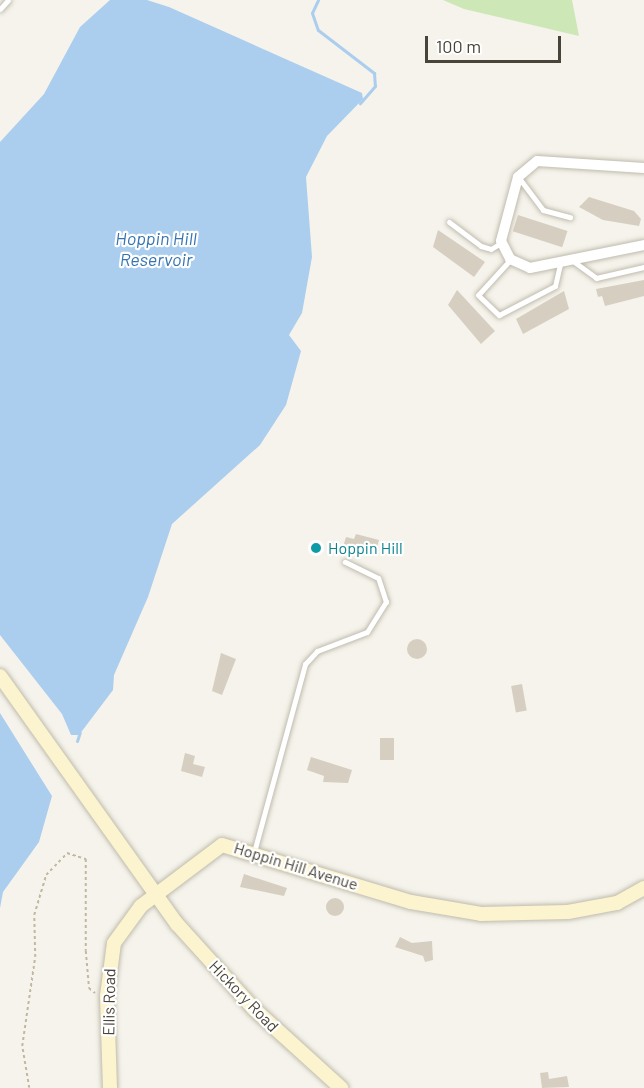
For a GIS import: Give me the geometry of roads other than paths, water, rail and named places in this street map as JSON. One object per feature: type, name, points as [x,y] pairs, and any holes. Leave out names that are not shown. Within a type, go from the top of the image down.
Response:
[{"type":"street","points":[[644,168],[546,158],[518,177],[502,242],[510,259],[530,268],[560,264],[644,245]]},
{"type":"street","points":[[0,676],[155,897]]},
{"type":"street","name":"Hoppin Hill Avenue","points":[[155,897],[218,847],[232,845],[411,902],[481,914],[568,912],[616,903],[644,888]]},
{"type":"street","name":"Ellis Road","points":[[110,1088],[107,996],[114,943],[133,915],[155,897]]},
{"type":"street","name":"Hickory Road","points":[[155,897],[233,988],[341,1088]]},
{"type":"lane","points":[[0,9],[8,0]]},
{"type":"lane","points":[[518,177],[537,205],[570,217]]},
{"type":"lane","points":[[449,222],[481,246],[491,249],[502,242]]},
{"type":"lane","points":[[510,259],[477,295],[499,315],[555,285],[560,264]]},
{"type":"lane","points":[[573,261],[596,278],[644,267]]},
{"type":"lane","points":[[254,852],[305,664],[317,651],[368,632],[386,602],[378,578],[345,562]]},
{"type":"water","name":"Hoppin Hill Reservoir","points":[[110,0],[147,0],[169,7],[362,93],[363,99],[327,136],[306,177],[312,257],[302,313],[289,335],[301,351],[286,405],[260,445],[172,524],[148,597],[114,675],[113,690],[79,735],[71,735],[62,714],[0,635],[0,142],[44,94],[80,27]]},
{"type":"water","points":[[0,713],[52,796],[39,842],[3,892],[0,908]]},
{"type":"waterway","points":[[318,0],[312,13],[318,30],[374,73],[375,86],[360,103]]},
{"type":"waterway","points":[[77,741],[80,732]]},
{"type":"place","name":"Hoppin Hill","points":[[316,548]]}]
